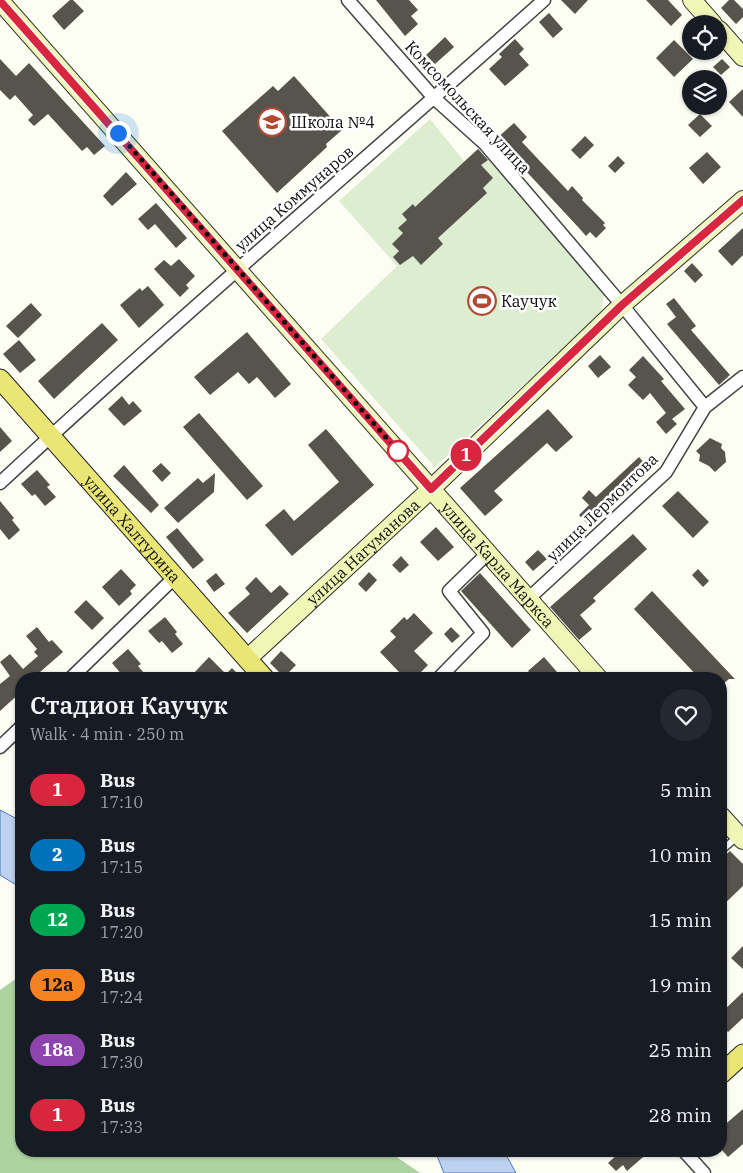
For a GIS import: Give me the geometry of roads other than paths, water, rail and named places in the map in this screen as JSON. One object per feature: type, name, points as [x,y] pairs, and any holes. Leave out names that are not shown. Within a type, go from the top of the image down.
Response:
[{"type":"main road","name":"улица Халтурина","points":[[0,379],[257,672]]},
{"type":"main road","points":[[727,1069],[743,1054]]},
{"type":"street","name":"Комсомольская улица","points":[[348,0],[434,98],[485,144],[622,305]]},
{"type":"street","name":"улица Коммунаров","points":[[0,483],[237,268],[544,0]]},
{"type":"street","points":[[692,0],[705,15]]},
{"type":"street","name":"улица Карла Маркса","points":[[0,1],[594,672]]},
{"type":"street","points":[[727,39],[743,57]]},
{"type":"street","name":"улица Нагуманова","points":[[247,659],[431,489],[622,305],[743,200]]},
{"type":"street","points":[[622,305],[705,407]]},
{"type":"street","name":"улица Лермонтова","points":[[528,599],[666,472],[705,407],[743,377]]},
{"type":"street","points":[[445,672],[483,633],[448,591],[488,553]]},
{"type":"street","points":[[77,672],[175,577]]},
{"type":"street","points":[[0,748],[15,733]]},
{"type":"street","points":[[727,823],[741,838]]},
{"type":"street","points":[[689,1157],[704,1173]]},
{"type":"lane","points":[[727,847],[741,838]]},
{"type":"water","points":[[0,810],[15,818],[15,884],[0,875]]},
{"type":"water","points":[[437,1157],[507,1157],[516,1173],[444,1173]]},
{"type":"place","name":"Школа №4","points":[[272,122]]},
{"type":"place","name":"Каучук","points":[[482,301]]}]
